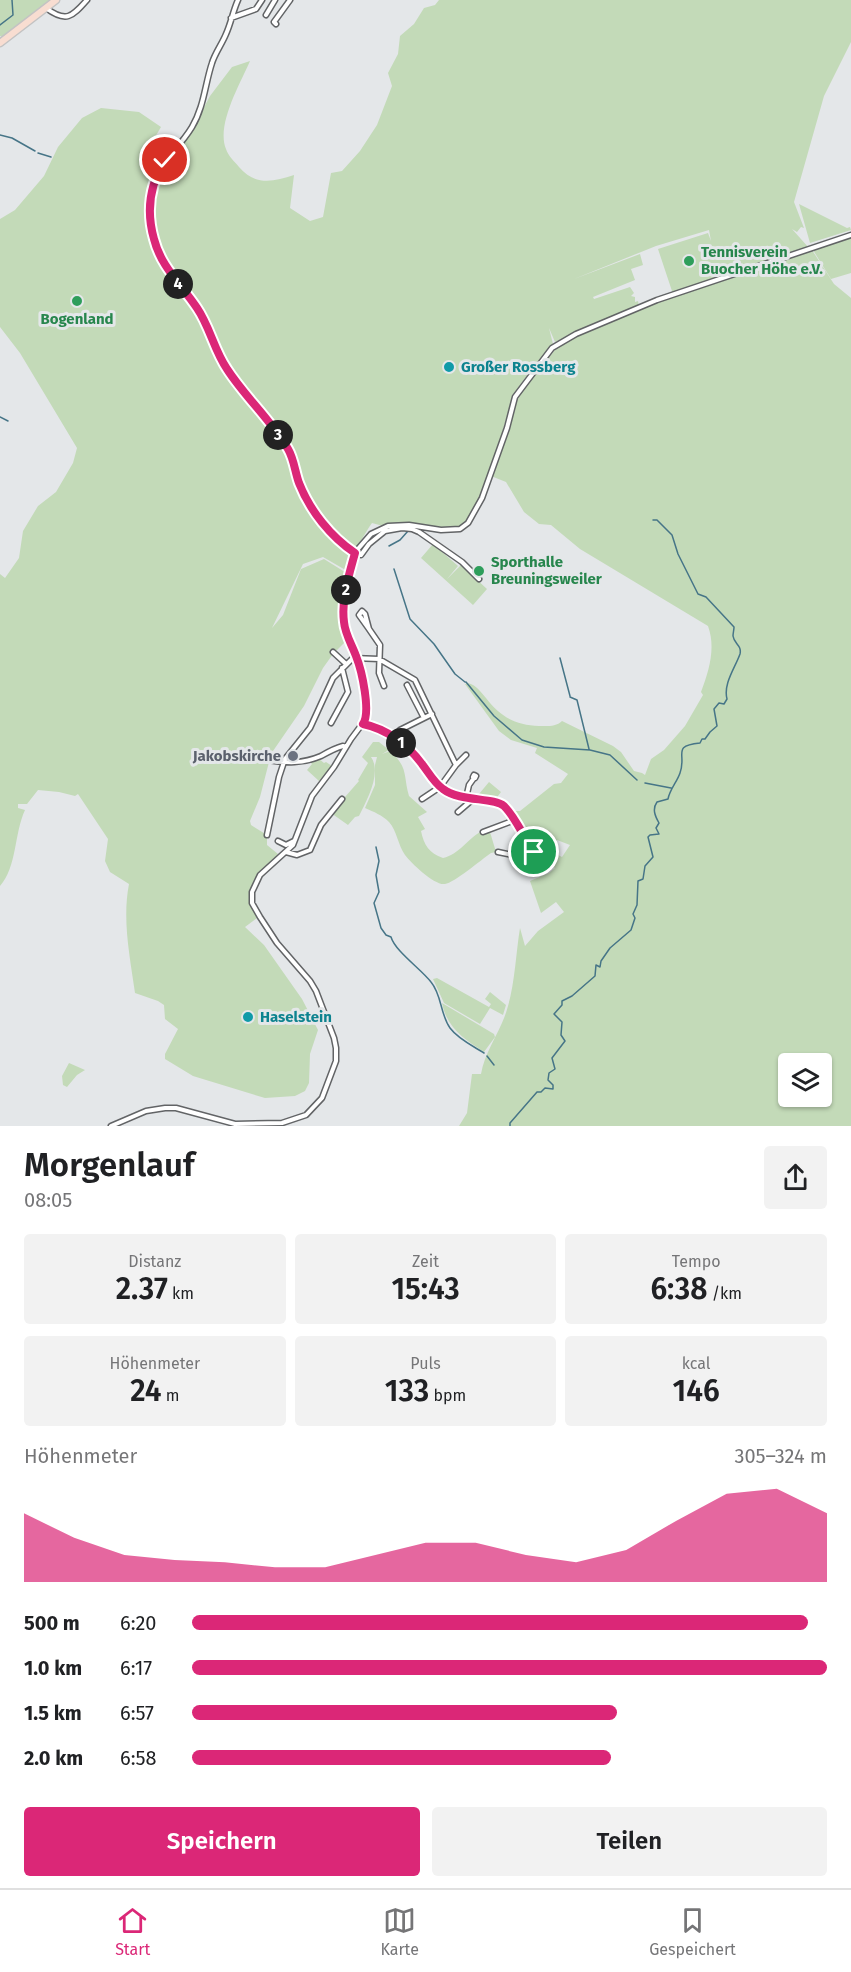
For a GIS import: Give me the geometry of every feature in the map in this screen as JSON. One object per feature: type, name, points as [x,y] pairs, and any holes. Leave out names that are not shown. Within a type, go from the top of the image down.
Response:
[{"type":"main road","points":[[0,44],[56,0]]},
{"type":"street","points":[[46,8],[59,16],[68,17],[87,0]]},
{"type":"street","points":[[238,0],[212,62],[202,102],[190,129],[165,160],[154,179],[150,204],[154,239],[164,264],[204,318],[220,358],[229,372],[287,447],[300,485],[311,506],[333,536],[355,553],[362,555],[381,533],[402,528],[415,530],[462,562],[479,579]]},
{"type":"street","points":[[231,18],[256,9],[262,0]]},
{"type":"street","points":[[266,15],[275,0]]},
{"type":"street","points":[[276,24],[274,22],[290,0]]},
{"type":"street","points":[[111,1126],[146,1112],[165,1108],[176,1108],[235,1124],[282,1123],[306,1115],[322,1098],[337,1054],[330,1026],[310,981],[277,943],[252,903],[252,892],[255,882],[295,841],[312,796],[366,719],[366,706],[357,658],[345,627],[343,612],[355,553],[368,537],[379,529],[394,525],[409,525],[436,531],[460,529],[468,523],[482,498],[507,428],[515,397],[552,348],[559,343],[657,300],[851,236]]},
{"type":"street","points":[[369,629],[379,645],[379,673],[384,686]]},
{"type":"street","points":[[333,652],[346,664]]},
{"type":"street","points":[[267,835],[284,763],[291,750],[306,734],[329,684],[346,664],[357,658],[379,659],[415,680],[456,765]]},
{"type":"street","points":[[331,723],[347,696],[342,668]]},
{"type":"street","points":[[407,685],[424,718]]},
{"type":"street","points":[[394,736],[432,714]]},
{"type":"street","points":[[363,724],[377,727],[394,736],[421,762],[440,787],[448,792],[472,800],[496,801],[515,820],[539,859]]},
{"type":"street","points":[[268,760],[284,763],[303,762],[335,748],[346,747]]},
{"type":"street","points":[[422,799],[440,787],[466,755]]},
{"type":"street","points":[[465,798],[469,785],[478,770]]},
{"type":"street","points":[[286,852],[297,855],[310,850],[321,825],[342,799]]},
{"type":"street","points":[[458,812],[472,800]]},
{"type":"street","points":[[483,832],[515,820]]},
{"type":"street","points":[[278,841],[285,845],[295,841]]},
{"type":"street","points":[[498,852],[539,859],[546,858]]},
{"type":"green space","points":[[0,0],[52,0],[5,37],[0,36]]},
{"type":"green space","points":[[439,0],[851,0],[851,42],[824,96],[794,202],[804,228],[801,227],[797,232],[792,229],[809,248],[738,273],[720,272],[725,276],[673,294],[658,249],[708,233],[711,241],[709,230],[656,246],[574,279],[640,254],[643,265],[631,269],[635,280],[593,297],[594,299],[630,287],[634,293],[631,296],[635,297],[635,302],[638,301],[639,306],[555,342],[549,328],[553,344],[514,395],[492,468],[476,508],[467,521],[458,528],[450,530],[424,530],[372,523],[353,550],[340,541],[321,520],[302,487],[290,449],[226,364],[206,319],[163,258],[156,239],[151,206],[152,193],[159,171],[176,145],[191,132],[210,96],[232,67],[250,61],[235,93],[224,128],[227,152],[245,173],[258,180],[272,181],[294,175],[290,208],[310,221],[323,217],[331,173],[342,171],[360,151],[377,125],[392,86],[388,73],[398,54],[400,36],[414,24],[424,8],[435,5]]},
{"type":"green space","points":[[101,108],[139,112],[161,127],[142,159],[147,170],[151,172],[149,218],[152,240],[161,262],[204,321],[218,358],[227,373],[284,447],[297,482],[327,530],[352,555],[349,572],[323,557],[303,564],[272,628],[283,615],[301,569],[324,559],[348,574],[342,616],[346,641],[323,668],[304,706],[273,751],[273,762],[269,762],[260,797],[250,821],[251,825],[267,835],[267,845],[278,854],[254,883],[250,898],[257,918],[245,927],[264,945],[302,999],[318,1030],[310,1054],[309,1083],[305,1091],[295,1096],[265,1098],[193,1076],[165,1059],[165,1054],[178,1029],[165,1019],[164,1005],[135,993],[126,911],[129,884],[110,872],[105,861],[108,839],[78,794],[75,796],[38,790],[27,804],[18,804],[18,808],[25,810],[10,869],[0,886],[0,574],[5,578],[19,558],[23,531],[38,506],[56,492],[73,463],[77,448],[20,353],[0,327],[0,219],[15,210],[44,176],[58,147],[82,118]]},
{"type":"green space","points":[[799,204],[847,228],[850,227],[851,230],[810,243]]},
{"type":"green space","points":[[851,237],[851,273],[831,279],[813,250]]},
{"type":"green space","points":[[812,250],[834,284],[851,298],[851,1126],[459,1126],[467,1113],[472,1074],[481,1074],[505,1015],[512,987],[520,928],[525,946],[538,931],[564,912],[556,902],[541,913],[530,881],[555,868],[545,860],[554,853],[562,857],[570,845],[557,840],[546,856],[540,857],[510,811],[520,811],[554,784],[561,783],[568,774],[535,753],[537,748],[511,740],[499,731],[465,684],[476,687],[497,710],[516,722],[545,726],[562,721],[613,746],[621,752],[634,771],[645,775],[651,759],[664,750],[685,726],[703,695],[701,692],[709,668],[711,643],[708,626],[580,549],[551,525],[539,524],[524,512],[506,482],[491,476],[518,396],[558,346],[606,322]]},
{"type":"green space","points":[[433,544],[458,566],[447,579],[461,565],[487,589],[473,605],[421,558]]},
{"type":"green space","points":[[373,742],[379,742],[389,750],[382,754],[390,751],[400,762],[409,796],[427,812],[418,817],[425,829],[421,831],[424,840],[428,848],[438,856],[443,858],[449,856],[482,831],[483,834],[490,832],[496,852],[491,853],[449,883],[441,884],[435,881],[405,855],[389,822],[365,808],[375,785],[375,771],[369,795],[359,816],[348,825],[331,813],[359,781],[368,763],[362,757]],"holes":[[[371,757],[377,757],[375,771]]]},
{"type":"green space","points":[[318,758],[332,766],[319,781],[307,770],[312,764],[309,761]]},
{"type":"green space","points":[[489,782],[501,792],[495,800],[487,800],[479,794]]},
{"type":"green space","points":[[437,978],[489,1007],[491,1004],[485,999],[490,992],[506,1005],[503,1015],[490,1008],[480,1024],[444,1003],[433,979]]},
{"type":"green space","points":[[442,1003],[494,1034],[495,1037],[484,1052],[452,1026]]},
{"type":"green space","points":[[69,1063],[85,1070],[77,1075],[67,1087],[63,1085],[62,1076]]},
{"type":"waterway","points":[[0,25],[13,15],[12,0]]},
{"type":"waterway","points":[[0,135],[12,138],[35,151]]},
{"type":"waterway","points":[[38,153],[51,157]]},
{"type":"waterway","points":[[0,417],[8,421]]},
{"type":"waterway","points":[[510,1126],[510,1123],[537,1092],[545,1088],[553,1089],[553,1085],[548,1080],[549,1073],[555,1069],[552,1058],[565,1041],[561,1035],[562,1022],[554,1014],[562,1005],[562,1001],[572,996],[595,976],[596,965],[600,967],[601,961],[610,948],[631,930],[637,905],[638,881],[643,879],[645,866],[653,857],[648,837],[659,834],[656,828],[659,823],[656,818],[655,805],[657,802],[668,799],[680,773],[683,749],[691,744],[700,743],[717,726],[714,709],[719,703],[724,704],[727,699],[728,682],[740,654],[740,649],[733,636],[734,627],[706,597],[698,594],[678,554],[672,535],[657,520],[653,520]]},
{"type":"waterway","points":[[389,546],[400,540],[408,531]]},
{"type":"waterway","points":[[394,569],[410,619],[434,644],[455,674],[465,682]]},
{"type":"waterway","points":[[560,658],[570,696]]},
{"type":"waterway","points":[[466,682],[494,716],[522,740],[544,747],[590,750],[610,755],[637,780]]},
{"type":"waterway","points":[[570,697],[577,700],[589,749]]},
{"type":"waterway","points":[[645,783],[671,788]]},
{"type":"waterway","points":[[376,847],[379,861],[376,875],[379,892],[374,903],[381,928],[435,987],[444,1017],[453,1032],[484,1053]]},
{"type":"waterway","points":[[487,1056],[494,1065]]},
{"type":"place","name":"Tennisverein Buocher Höhe e.V.","points":[[689,261]]},
{"type":"place","name":"Bogenland","points":[[77,301]]},
{"type":"place","name":"Großer Rossberg","points":[[449,367]]},
{"type":"place","name":"Sporthalle Breuningsweiler","points":[[479,571]]},
{"type":"place","name":"Jakobskirche","points":[[293,756]]},
{"type":"place","name":"Haselstein","points":[[248,1017]]},
{"type":"route","points":[[165,160],[154,179],[150,204],[154,239],[164,264],[204,318],[220,358],[229,372],[287,447],[302,490],[316,513],[333,536],[355,553],[343,612],[345,627],[357,658],[362,681],[367,716],[363,724],[377,727],[394,736],[421,762],[445,791],[472,800],[496,801],[501,804],[515,820],[534,852]]}]
